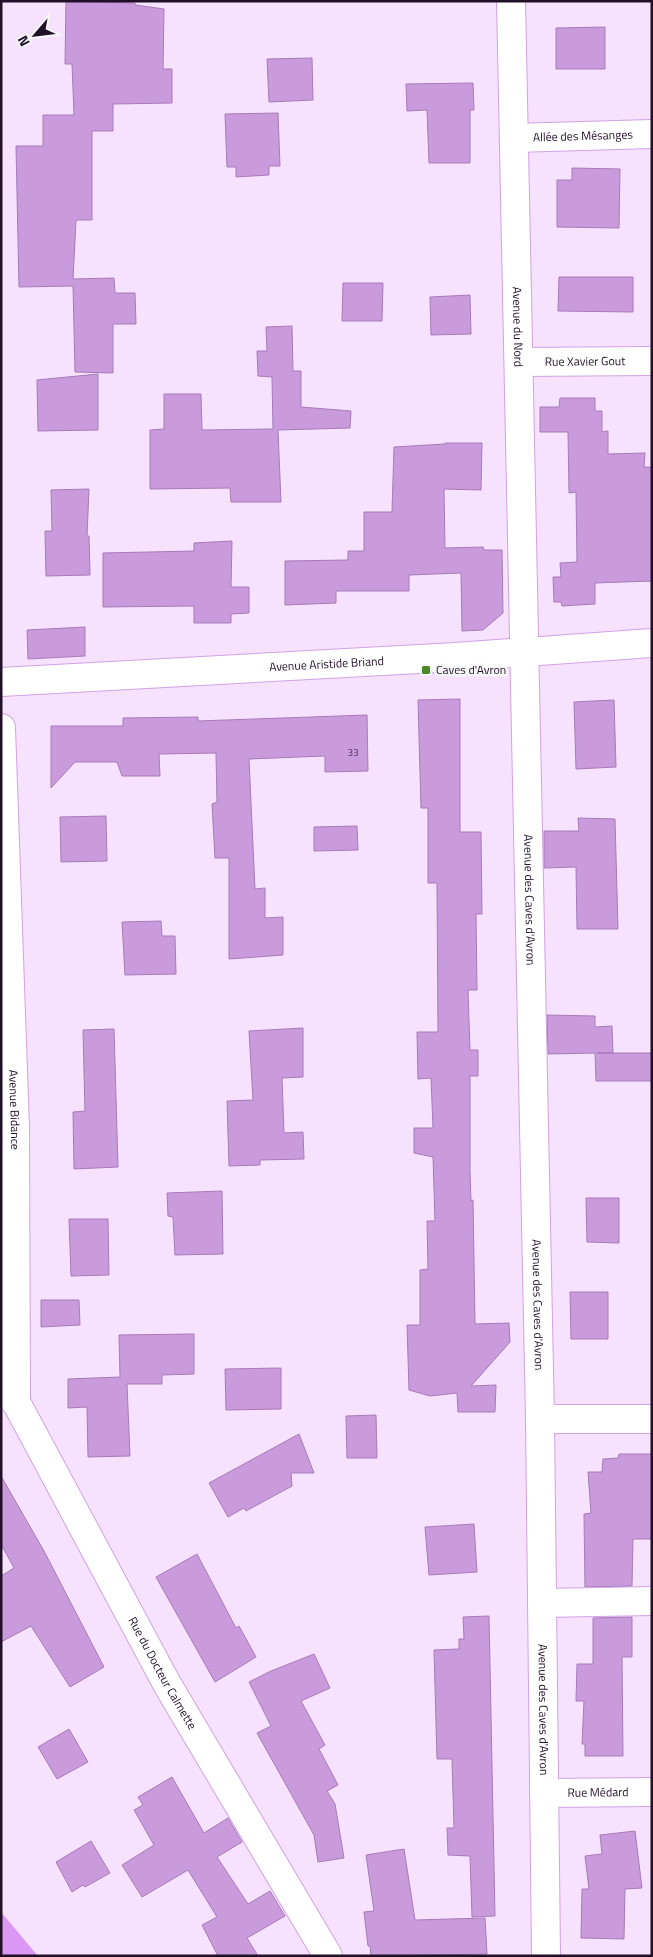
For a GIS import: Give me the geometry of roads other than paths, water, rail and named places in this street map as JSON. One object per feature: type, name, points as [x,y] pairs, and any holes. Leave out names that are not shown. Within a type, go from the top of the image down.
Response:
[{"type":"street","name":"Avenue du Nord","points":[[511,1],[524,652]]},
{"type":"street","name":"Allée des Mésanges","points":[[514,138],[652,134]]},
{"type":"street","name":"Rue Xavier Gout","points":[[519,362],[652,361]]},
{"type":"street","name":"Avenue Aristide Briand","points":[[1,682],[652,643]]},
{"type":"street","name":"Avenue des Caves d'Avron","points":[[524,652],[540,1419],[546,1956]]},
{"type":"street","name":"Avenue Bidance","points":[[1,728],[15,1128],[9,1396]]},
{"type":"street","name":"Rue du Docteur Calmette","points":[[9,1396],[167,1684],[328,1956]]},
{"type":"street","points":[[540,1419],[652,1419]]},
{"type":"street","points":[[542,1603],[652,1601]]},
{"type":"street","name":"Rue Médard","points":[[544,1793],[652,1792]]},
{"type":"place","name":"Caves d'Avron","points":[[426,670]]}]
